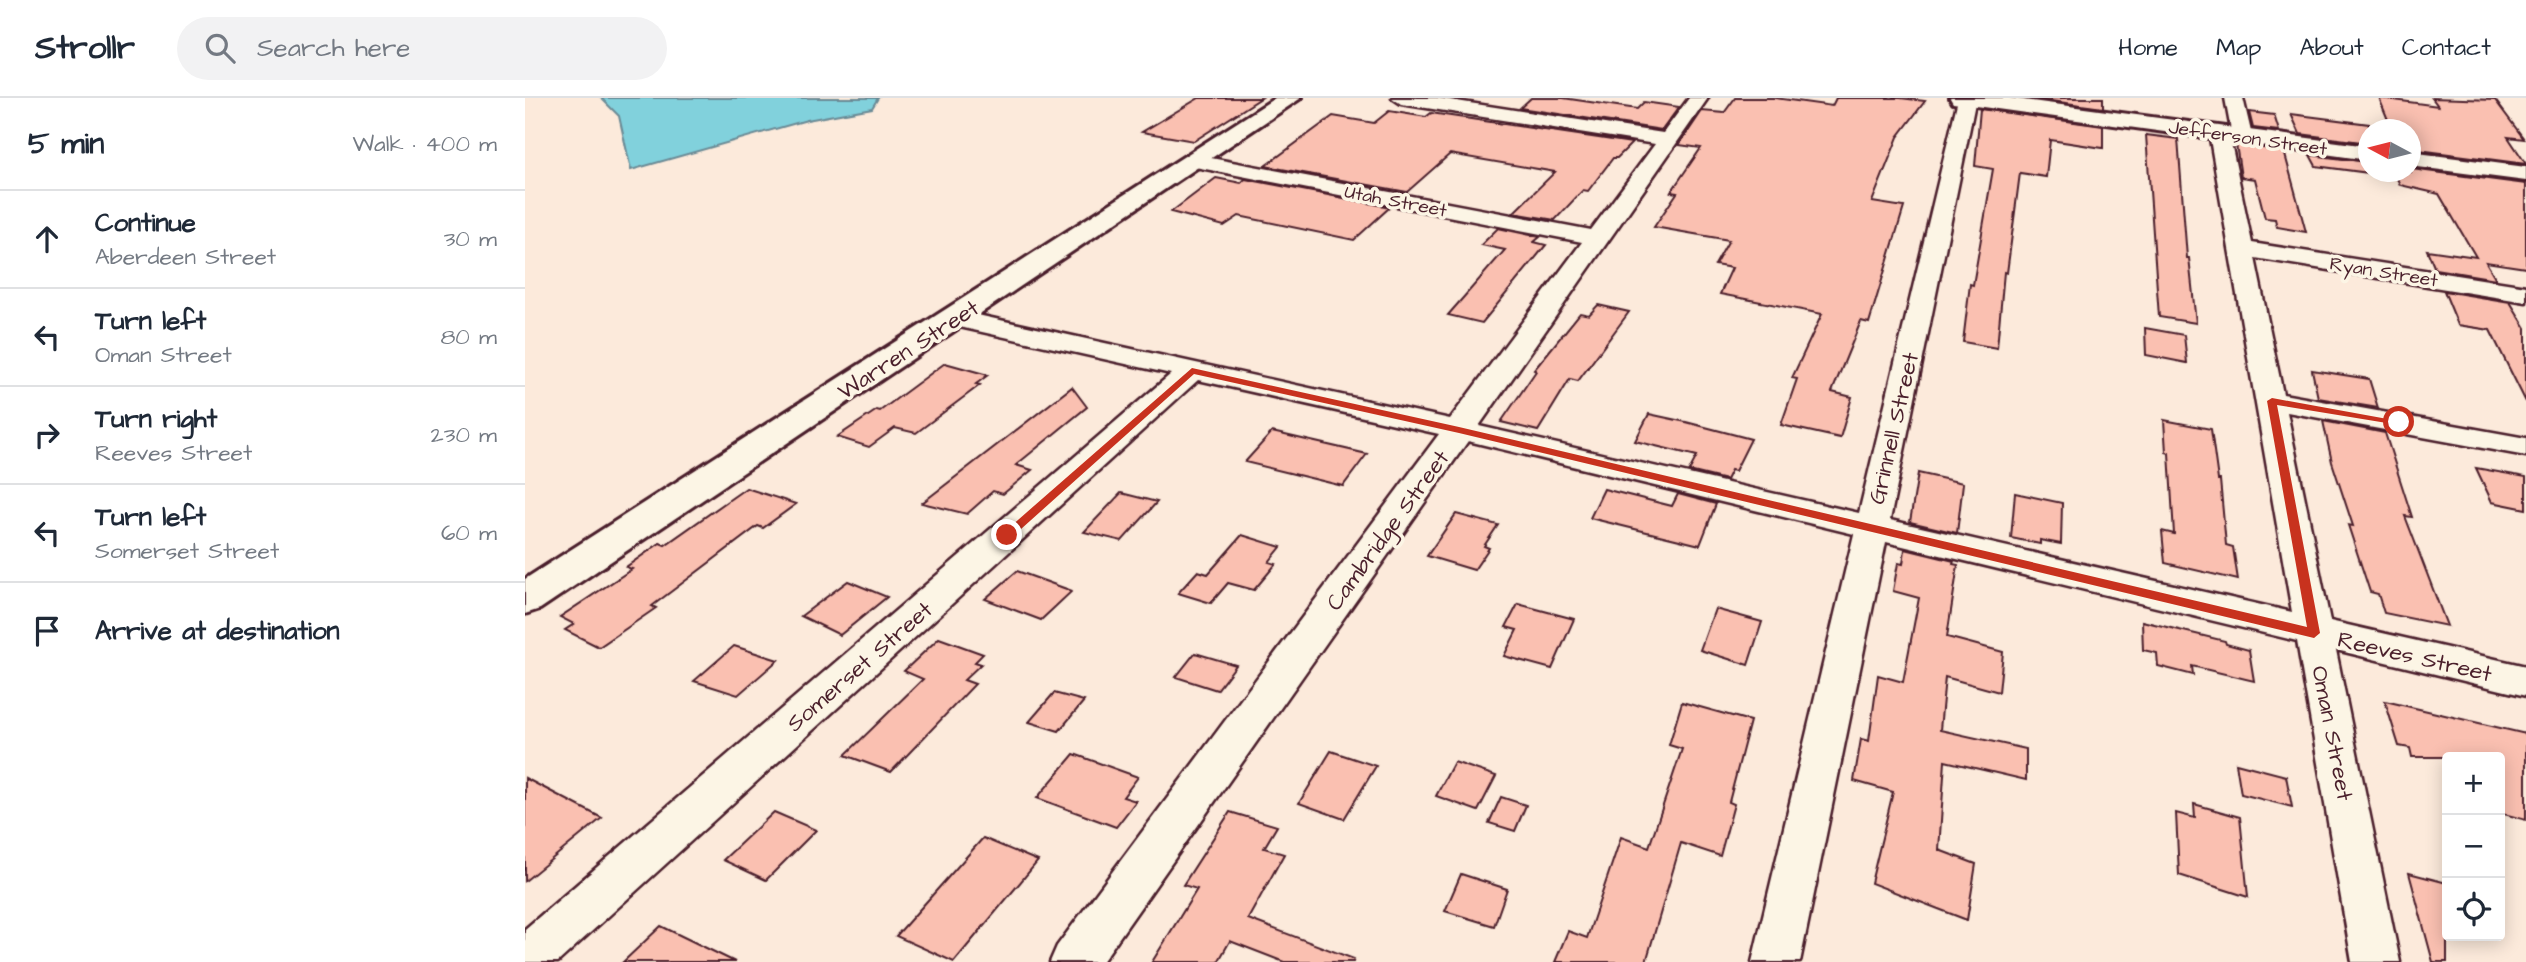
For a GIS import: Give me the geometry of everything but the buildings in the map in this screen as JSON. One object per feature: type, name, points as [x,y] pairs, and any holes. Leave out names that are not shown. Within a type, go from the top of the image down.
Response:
[{"type":"street","name":"Warren Street","points":[[525,599],[1290,98]]},
{"type":"street","points":[[1401,98],[1667,140]]},
{"type":"street","name":"Cambridge Street","points":[[1074,962],[1699,98]]},
{"type":"street","name":"Jefferson Street","points":[[1961,98],[2358,152]]},
{"type":"street","name":"Oman Street","points":[[2234,98],[2230,134],[2242,249],[2314,633],[2383,960]]},
{"type":"street","name":"Grinnell Street","points":[[1776,962],[1967,99]]},
{"type":"street","points":[[2421,160],[2526,174]]},
{"type":"street","name":"Utah Street","points":[[1195,161],[1598,238]]},
{"type":"street","name":"Ryan Street","points":[[2242,249],[2526,294]]},
{"type":"street","name":"Reeves Street","points":[[955,318],[1459,430],[2526,681]]},
{"type":"street","name":"Somerset Street","points":[[525,960],[1192,371]]},
{"type":"street","points":[[2272,401],[2526,447]]},
{"type":"water","points":[[601,98],[878,98],[872,108],[807,120],[631,170],[619,116]]},
{"type":"route","points":[[1007,535],[1192,371],[1459,430],[2314,633],[2272,401],[2399,422]]}]
